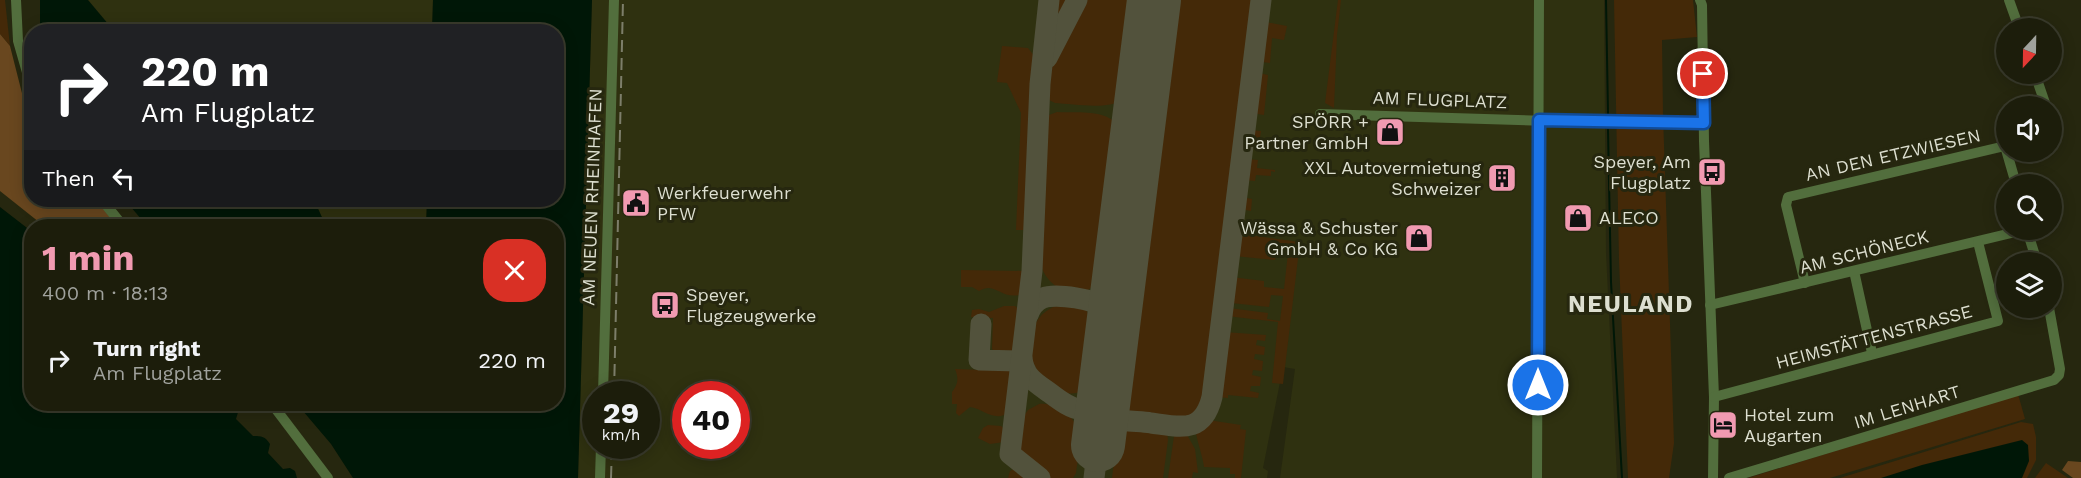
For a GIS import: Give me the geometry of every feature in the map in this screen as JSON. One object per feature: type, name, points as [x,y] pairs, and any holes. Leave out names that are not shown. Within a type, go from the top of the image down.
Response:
[{"type":"street","points":[[16,0],[18,41],[24,62]]},
{"type":"street","name":"AM NEUEN RHEINHAFEN","points":[[603,381],[614,0]]},
{"type":"street","points":[[1537,478],[1539,0]]},
{"type":"street","points":[[2009,0],[2015,18]]},
{"type":"street","points":[[1702,2],[1714,397],[1713,478]]},
{"type":"street","name":"AM FLUGPLATZ","points":[[1320,114],[1704,123]]},
{"type":"street","name":"AN DEN ETZWIESEN","points":[[1805,283],[1786,205],[1788,197],[1996,148]]},
{"type":"street","points":[[108,207],[117,219]]},
{"type":"street","name":"AM SCHÖNECK","points":[[1710,305],[1996,238]]},
{"type":"street","name":"HEIMSTÄTTENSTRASSE","points":[[1714,397],[1998,321],[1978,242]]},
{"type":"street","points":[[1854,271],[1872,353]]},
{"type":"street","name":"IM LENHART","points":[[1729,478],[2054,380],[2059,375],[2060,369],[2051,318]]},
{"type":"street","points":[[277,411],[328,478]]},
{"type":"street","points":[[600,478],[601,459]]},
{"type":"shaded area","points":[[0,0],[5,0],[10,46],[0,34]]},
{"type":"shaded area","points":[[40,0],[88,0],[108,24],[40,24]]},
{"type":"shaded area","points":[[88,0],[433,0],[432,24],[108,24]]},
{"type":"shaded area","points":[[433,0],[592,0],[578,478],[353,478],[331,444],[303,411],[564,411],[564,219],[426,219],[427,207],[564,207],[564,24],[432,24]]},
{"type":"shaded area","points":[[592,0],[1604,0],[1606,253],[1617,478],[1280,478],[1295,369],[1283,367],[1263,468],[1268,471],[1267,478],[578,478]]},
{"type":"shaded area","points":[[1055,0],[1072,0],[1060,14],[1055,10]]},
{"type":"shaded area","points":[[1083,0],[1136,0],[1124,96],[1116,103],[1099,106],[1080,105],[1055,103],[1047,98],[1045,90],[1052,64]]},
{"type":"shaded area","points":[[1172,0],[1256,0],[1206,402],[1197,417],[1169,421],[1134,416],[1121,408]]},
{"type":"shaded area","points":[[1338,0],[1341,0],[1334,108],[1325,103]]},
{"type":"shaded area","points":[[1614,0],[1693,0],[1697,37],[1662,40],[1674,443],[1669,478],[1628,478],[1619,260]]},
{"type":"shaded area","points":[[1266,22],[1287,26],[1284,40],[1272,38],[1270,63],[1262,62],[1259,55],[1263,24]]},
{"type":"shaded area","points":[[0,34],[10,46],[24,101],[24,207],[102,207],[111,219],[35,219],[0,191]]},
{"type":"shaded area","points":[[1002,46],[1028,48],[1035,57],[1027,230],[1016,230],[1021,113],[1007,83],[997,82]]},
{"type":"shaded area","points":[[1259,73],[1268,75],[1264,115],[1251,113],[1256,77]]},
{"type":"shaded area","points":[[1057,112],[1101,115],[1115,122],[1119,129],[1101,275],[1090,289],[1073,293],[1053,284],[1041,265],[1045,122],[1049,115]]},
{"type":"shaded area","points":[[1250,130],[1261,131],[1259,144],[1248,142]]},
{"type":"shaded area","points":[[1246,159],[1258,160],[1257,168],[1275,170],[1275,172],[1271,171],[1271,176],[1256,175],[1255,181],[1243,180]]},
{"type":"shaded area","points":[[1241,197],[1252,199],[1251,211],[1240,209]]},
{"type":"shaded area","points":[[0,207],[24,226],[24,411],[238,411],[236,419],[253,436],[266,439],[270,444],[268,453],[283,469],[290,468],[295,471],[297,478],[0,478]]},
{"type":"shaded area","points":[[131,207],[317,207],[323,219],[141,219]]},
{"type":"shaded area","points":[[317,207],[427,207],[426,219],[323,219]]},
{"type":"shaded area","points":[[1238,225],[1249,227],[1249,235],[1300,242],[1283,384],[1272,383],[1278,322],[1226,316],[1229,308],[1268,313],[1267,319],[1280,321],[1283,296],[1271,295],[1269,307],[1231,303],[1228,300],[1231,277],[1264,281],[1264,287],[1284,289],[1288,253],[1276,252],[1275,260],[1234,256]]},
{"type":"shaded area","points":[[961,270],[1026,271],[1025,293],[1010,295],[990,288],[979,291],[972,287],[961,287]]},
{"type":"shaded area","points":[[1067,304],[1086,310],[1095,325],[1088,381],[1083,390],[1075,393],[1059,391],[1044,380],[1034,365],[1030,348],[1030,338],[1042,315],[1049,309]]},
{"type":"shaded area","points":[[1004,306],[1015,306],[1022,312],[1016,344],[1008,354],[1001,354],[992,349],[993,318],[971,317],[972,310],[979,309],[989,312]]},
{"type":"shaded area","points":[[1224,332],[1266,335],[1265,341],[1257,340],[1256,345],[1265,347],[1264,355],[1255,354],[1254,359],[1263,361],[1262,371],[1253,370],[1252,375],[1261,377],[1260,386],[1251,386],[1250,391],[1259,393],[1258,398],[1228,395],[1228,398],[1216,397]]},
{"type":"shaded area","points":[[997,366],[1007,368],[1013,376],[1009,412],[994,416],[970,407],[959,416],[956,413],[957,404],[952,404],[952,392],[957,381],[955,369],[983,370]]},
{"type":"shaded area","points":[[2018,394],[2025,419],[1830,478],[1748,478]]},
{"type":"shaded area","points":[[1039,404],[1059,408],[1072,418],[1076,425],[1080,440],[1076,473],[1073,478],[1048,478],[1028,462],[1020,451],[1019,440],[1023,417],[1028,410]]},
{"type":"shaded area","points":[[1208,420],[1241,425],[1240,429],[1246,430],[1241,478],[1235,478],[1235,474],[1230,474],[1230,468],[1204,467],[1196,429]]},
{"type":"shaded area","points":[[2021,422],[2033,424],[2036,437],[2036,460],[2027,478],[1840,478]]},
{"type":"shaded area","points":[[988,425],[1001,426],[1005,429],[1007,433],[1004,442],[990,444],[978,438],[983,428]]},
{"type":"shaded area","points":[[1122,427],[1162,429],[1167,432],[1163,478],[1112,478],[1118,431]]},
{"type":"shaded area","points":[[1178,432],[1186,433],[1195,449],[1198,473],[1193,472],[1192,478],[1168,478],[1174,436]]},
{"type":"shaded area","points":[[2022,440],[2028,445],[2029,461],[2022,478],[1881,478],[1922,465]]},
{"type":"shaded area","points":[[2068,461],[2081,462],[2081,478],[2073,478],[2062,470]]},
{"type":"shaded area","points":[[2046,463],[2068,478],[2035,478]]},
{"type":"shaded area","points":[[1021,470],[1032,478],[1008,478],[1010,471]]},
{"type":"waterway","points":[[1606,0],[1608,113]]},
{"type":"waterway","points":[[1608,130],[1611,282],[1622,478]]},
{"type":"taxiway","points":[[1040,478],[1010,454],[1032,271],[1040,84],[1049,0]]},
{"type":"taxiway","points":[[1047,58],[1077,0]]},
{"type":"taxiway","points":[[1104,399],[1105,408],[1113,418],[1172,426],[1197,423],[1208,409],[1212,397],[1261,0]]},
{"type":"taxiway","points":[[1094,301],[1109,295],[1119,282]]},
{"type":"taxiway","points":[[1028,315],[1030,309],[1043,298],[1057,296],[1076,298],[1094,302],[1106,309],[1113,330]]},
{"type":"taxiway","points":[[981,324],[979,360],[1021,361]]},
{"type":"taxiway","points":[[1022,358],[1025,370],[1032,379],[1074,408],[1081,410],[1094,406],[1105,388]]},
{"type":"taxiway","points":[[1094,478],[1098,445]]},
{"type":"runway","points":[[1098,445],[1154,0]]},
{"type":"railway","points":[[614,381],[623,0]]},
{"type":"railway","points":[[611,478],[612,459]]},
{"type":"place","name":"SPÖRR + Partner GmbH","points":[[1390,132]]},
{"type":"place","name":"Speyer, Am Flugplatz","points":[[1712,172]]},
{"type":"place","name":"XXL Autovermietung Schweizer","points":[[1502,178]]},
{"type":"place","name":"Werkfeuerwehr PFW","points":[[636,203]]},
{"type":"place","name":"ALECO","points":[[1578,218]]},
{"type":"place","name":"Wässa & Schuster GmbH & Co KG","points":[[1419,238]]},
{"type":"place","name":"Speyer, Flugzeugwerke","points":[[665,305]]},
{"type":"place","name":"Hotel zum Augarten","points":[[1723,425]]},
{"type":"district","name":"NEULAND","points":[[1631,304]]},
{"type":"route","points":[[1538,385],[1539,120],[1704,123],[1703,74]]}]
